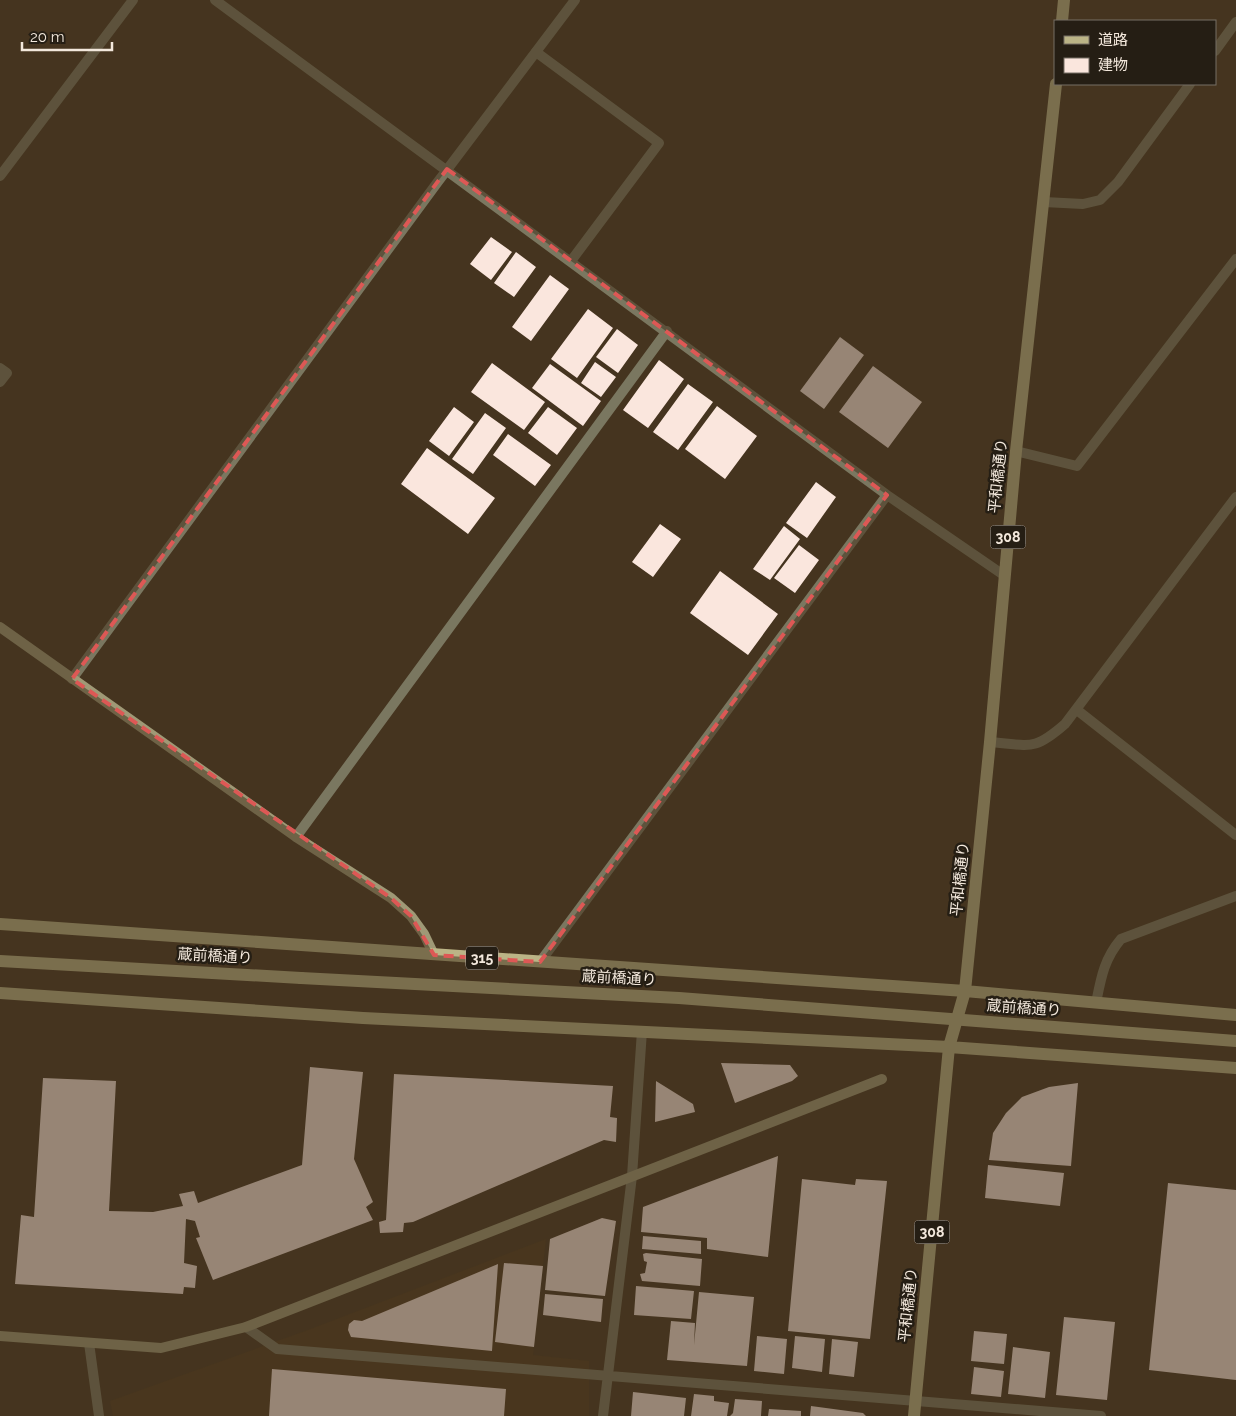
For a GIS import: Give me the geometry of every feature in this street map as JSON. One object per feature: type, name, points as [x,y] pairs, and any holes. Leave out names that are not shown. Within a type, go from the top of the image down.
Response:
[{"type":"main road","points":[[1062,20],[1064,0]]},
{"type":"main road","name":"平和橋通り","points":[[965,991],[1016,451],[1056,85]]},
{"type":"main road","name":"315","points":[[0,924],[965,991]]},
{"type":"main road","name":"蔵前橋通り","points":[[0,961],[679,998],[1236,1041]]},
{"type":"main road","points":[[965,991],[1236,1014]]},
{"type":"main road","name":"308","points":[[950,1047],[965,991]]},
{"type":"main road","points":[[0,993],[363,1018],[950,1047],[1236,1068]]},
{"type":"main road","name":"平和橋通り","points":[[914,1416],[950,1047]]},
{"type":"street","points":[[0,176],[133,0]]},
{"type":"street","points":[[215,0],[667,331],[887,495],[1005,576]]},
{"type":"street","points":[[72,679],[447,169],[575,0]]},
{"type":"street","points":[[1216,50],[1236,22]]},
{"type":"street","points":[[536,52],[658,143],[571,261]]},
{"type":"street","points":[[1044,202],[1082,204],[1100,200],[1118,182],[1189,85]]},
{"type":"street","points":[[1016,451],[1077,466],[1236,259]]},
{"type":"street","points":[[296,837],[667,331]]},
{"type":"street","points":[[0,368],[7,373],[0,382]]},
{"type":"street","points":[[540,962],[887,495]]},
{"type":"street","points":[[990,742],[1036,745],[1045,741],[1065,724],[1236,497]]},
{"type":"street","points":[[0,627],[296,837],[391,898],[411,916],[424,934],[434,955]]},
{"type":"street","points":[[1077,710],[1236,835]]},
{"type":"street","points":[[1096,1003],[1102,970],[1110,952],[1121,939],[1236,896]]},
{"type":"street","points":[[603,1416],[632,1176],[642,1031]]},
{"type":"street","points":[[0,1336],[161,1348],[246,1327],[882,1079]]},
{"type":"street","points":[[246,1327],[277,1349],[1101,1416]]},
{"type":"street","points":[[89,1343],[99,1416]]},
{"type":"highlighted area","points":[[447,169],[887,495],[540,962],[434,955],[411,916],[391,898],[72,679]]},
{"type":"shaded area","points":[[546,1239],[533,1355],[589,1361],[589,1416],[113,1416],[110,1401],[308,1330]]},
{"type":"building","points":[[491,237],[512,252],[491,280],[470,264]]},
{"type":"building","points":[[516,252],[536,267],[514,297],[494,283]]},
{"type":"building","points":[[550,275],[569,289],[531,341],[512,327]]},
{"type":"building","points":[[588,309],[613,328],[577,378],[551,359]]},
{"type":"building","points":[[617,329],[638,345],[618,373],[596,357]]},
{"type":"building","points":[[840,337],[864,355],[824,409],[800,391]]},
{"type":"building","points":[[659,360],[684,379],[648,428],[623,410]]},
{"type":"building","points":[[595,362],[616,377],[601,397],[581,383]]},
{"type":"building","points":[[492,363],[545,402],[524,430],[471,392]]},
{"type":"building","points":[[550,364],[601,401],[583,426],[532,388]]},
{"type":"building","points":[[873,366],[922,402],[888,448],[839,412]]},
{"type":"building","points":[[688,384],[713,402],[678,450],[653,432]]},
{"type":"building","points":[[717,406],[757,436],[725,479],[685,449]]},
{"type":"building","points":[[454,407],[474,422],[449,456],[429,441]]},
{"type":"building","points":[[548,407],[577,428],[557,455],[528,433]]},
{"type":"building","points":[[485,413],[506,428],[473,474],[452,459]]},
{"type":"building","points":[[508,434],[551,465],[535,486],[493,455]]},
{"type":"building","points":[[427,448],[495,498],[468,534],[401,484]]},
{"type":"building","points":[[816,482],[836,497],[807,538],[786,523]]},
{"type":"building","points":[[660,524],[681,539],[653,577],[632,562]]},
{"type":"building","points":[[784,526],[800,539],[770,580],[753,569]]},
{"type":"building","points":[[799,545],[819,560],[795,593],[774,578]]},
{"type":"building","points":[[720,571],[778,614],[748,655],[690,613]]},
{"type":"building","points":[[721,1063],[790,1065],[798,1076],[792,1081],[735,1103]]},
{"type":"building","points":[[310,1067],[363,1072],[354,1159],[373,1202],[366,1207],[373,1220],[213,1280],[196,1238],[200,1237],[195,1221],[186,1219],[184,1263],[197,1266],[195,1288],[184,1287],[183,1294],[15,1284],[21,1215],[34,1217],[43,1078],[116,1081],[109,1211],[153,1212],[183,1206],[179,1194],[194,1191],[198,1203],[302,1165]]},
{"type":"building","points":[[394,1074],[613,1086],[610,1117],[617,1118],[616,1142],[604,1140],[413,1222],[404,1223],[403,1232],[380,1233],[379,1222],[386,1220]]},
{"type":"building","points":[[656,1081],[693,1104],[695,1112],[655,1122]]},
{"type":"building","points":[[1078,1083],[1071,1166],[989,1160],[993,1133],[1006,1113],[1022,1097],[1049,1087]]},
{"type":"building","points":[[778,1156],[768,1257],[707,1249],[707,1238],[641,1232],[643,1207]]},
{"type":"building","points":[[988,1165],[1064,1173],[1060,1206],[985,1198]]},
{"type":"building","points":[[802,1179],[855,1185],[856,1179],[887,1181],[870,1339],[788,1331]]},
{"type":"building","points":[[1168,1183],[1236,1190],[1236,1380],[1149,1370]]},
{"type":"building","points":[[602,1218],[616,1221],[605,1296],[545,1290],[550,1239]]},
{"type":"building","points":[[643,1236],[701,1241],[701,1254],[642,1249]]},
{"type":"building","points":[[643,1254],[702,1259],[700,1286],[642,1281],[640,1274],[645,1273],[647,1262],[644,1261]]},
{"type":"building","points":[[504,1263],[543,1266],[534,1347],[495,1342]]},
{"type":"building","points":[[498,1264],[492,1351],[351,1337],[348,1330],[349,1324],[354,1320],[362,1321]]},
{"type":"building","points":[[636,1286],[694,1291],[691,1319],[634,1315]]},
{"type":"building","points":[[699,1292],[754,1297],[747,1366],[667,1360],[671,1321],[695,1323],[694,1345]]},
{"type":"building","points":[[545,1294],[603,1299],[601,1322],[543,1315]]},
{"type":"building","points":[[1064,1317],[1115,1322],[1107,1400],[1056,1395]]},
{"type":"building","points":[[974,1331],[1007,1334],[1004,1364],[971,1361]]},
{"type":"building","points":[[757,1336],[787,1339],[784,1374],[754,1371]]},
{"type":"building","points":[[795,1336],[825,1339],[822,1372],[792,1368]]},
{"type":"building","points":[[832,1339],[858,1342],[854,1377],[829,1374]]},
{"type":"building","points":[[1013,1347],[1050,1352],[1045,1398],[1008,1394]]},
{"type":"building","points":[[974,1367],[1004,1371],[1001,1397],[971,1394]]},
{"type":"building","points":[[272,1369],[506,1389],[504,1416],[269,1416]]},
{"type":"building","points":[[633,1392],[686,1398],[684,1416],[631,1416]]},
{"type":"building","points":[[694,1394],[714,1396],[714,1401],[729,1403],[727,1416],[691,1416]]},
{"type":"building","points":[[735,1399],[762,1401],[761,1416],[730,1416],[733,1413]]},
{"type":"building","points":[[811,1406],[863,1413],[866,1416],[810,1416]]},
{"type":"building","points":[[769,1409],[801,1411],[801,1416],[768,1416]]}]
